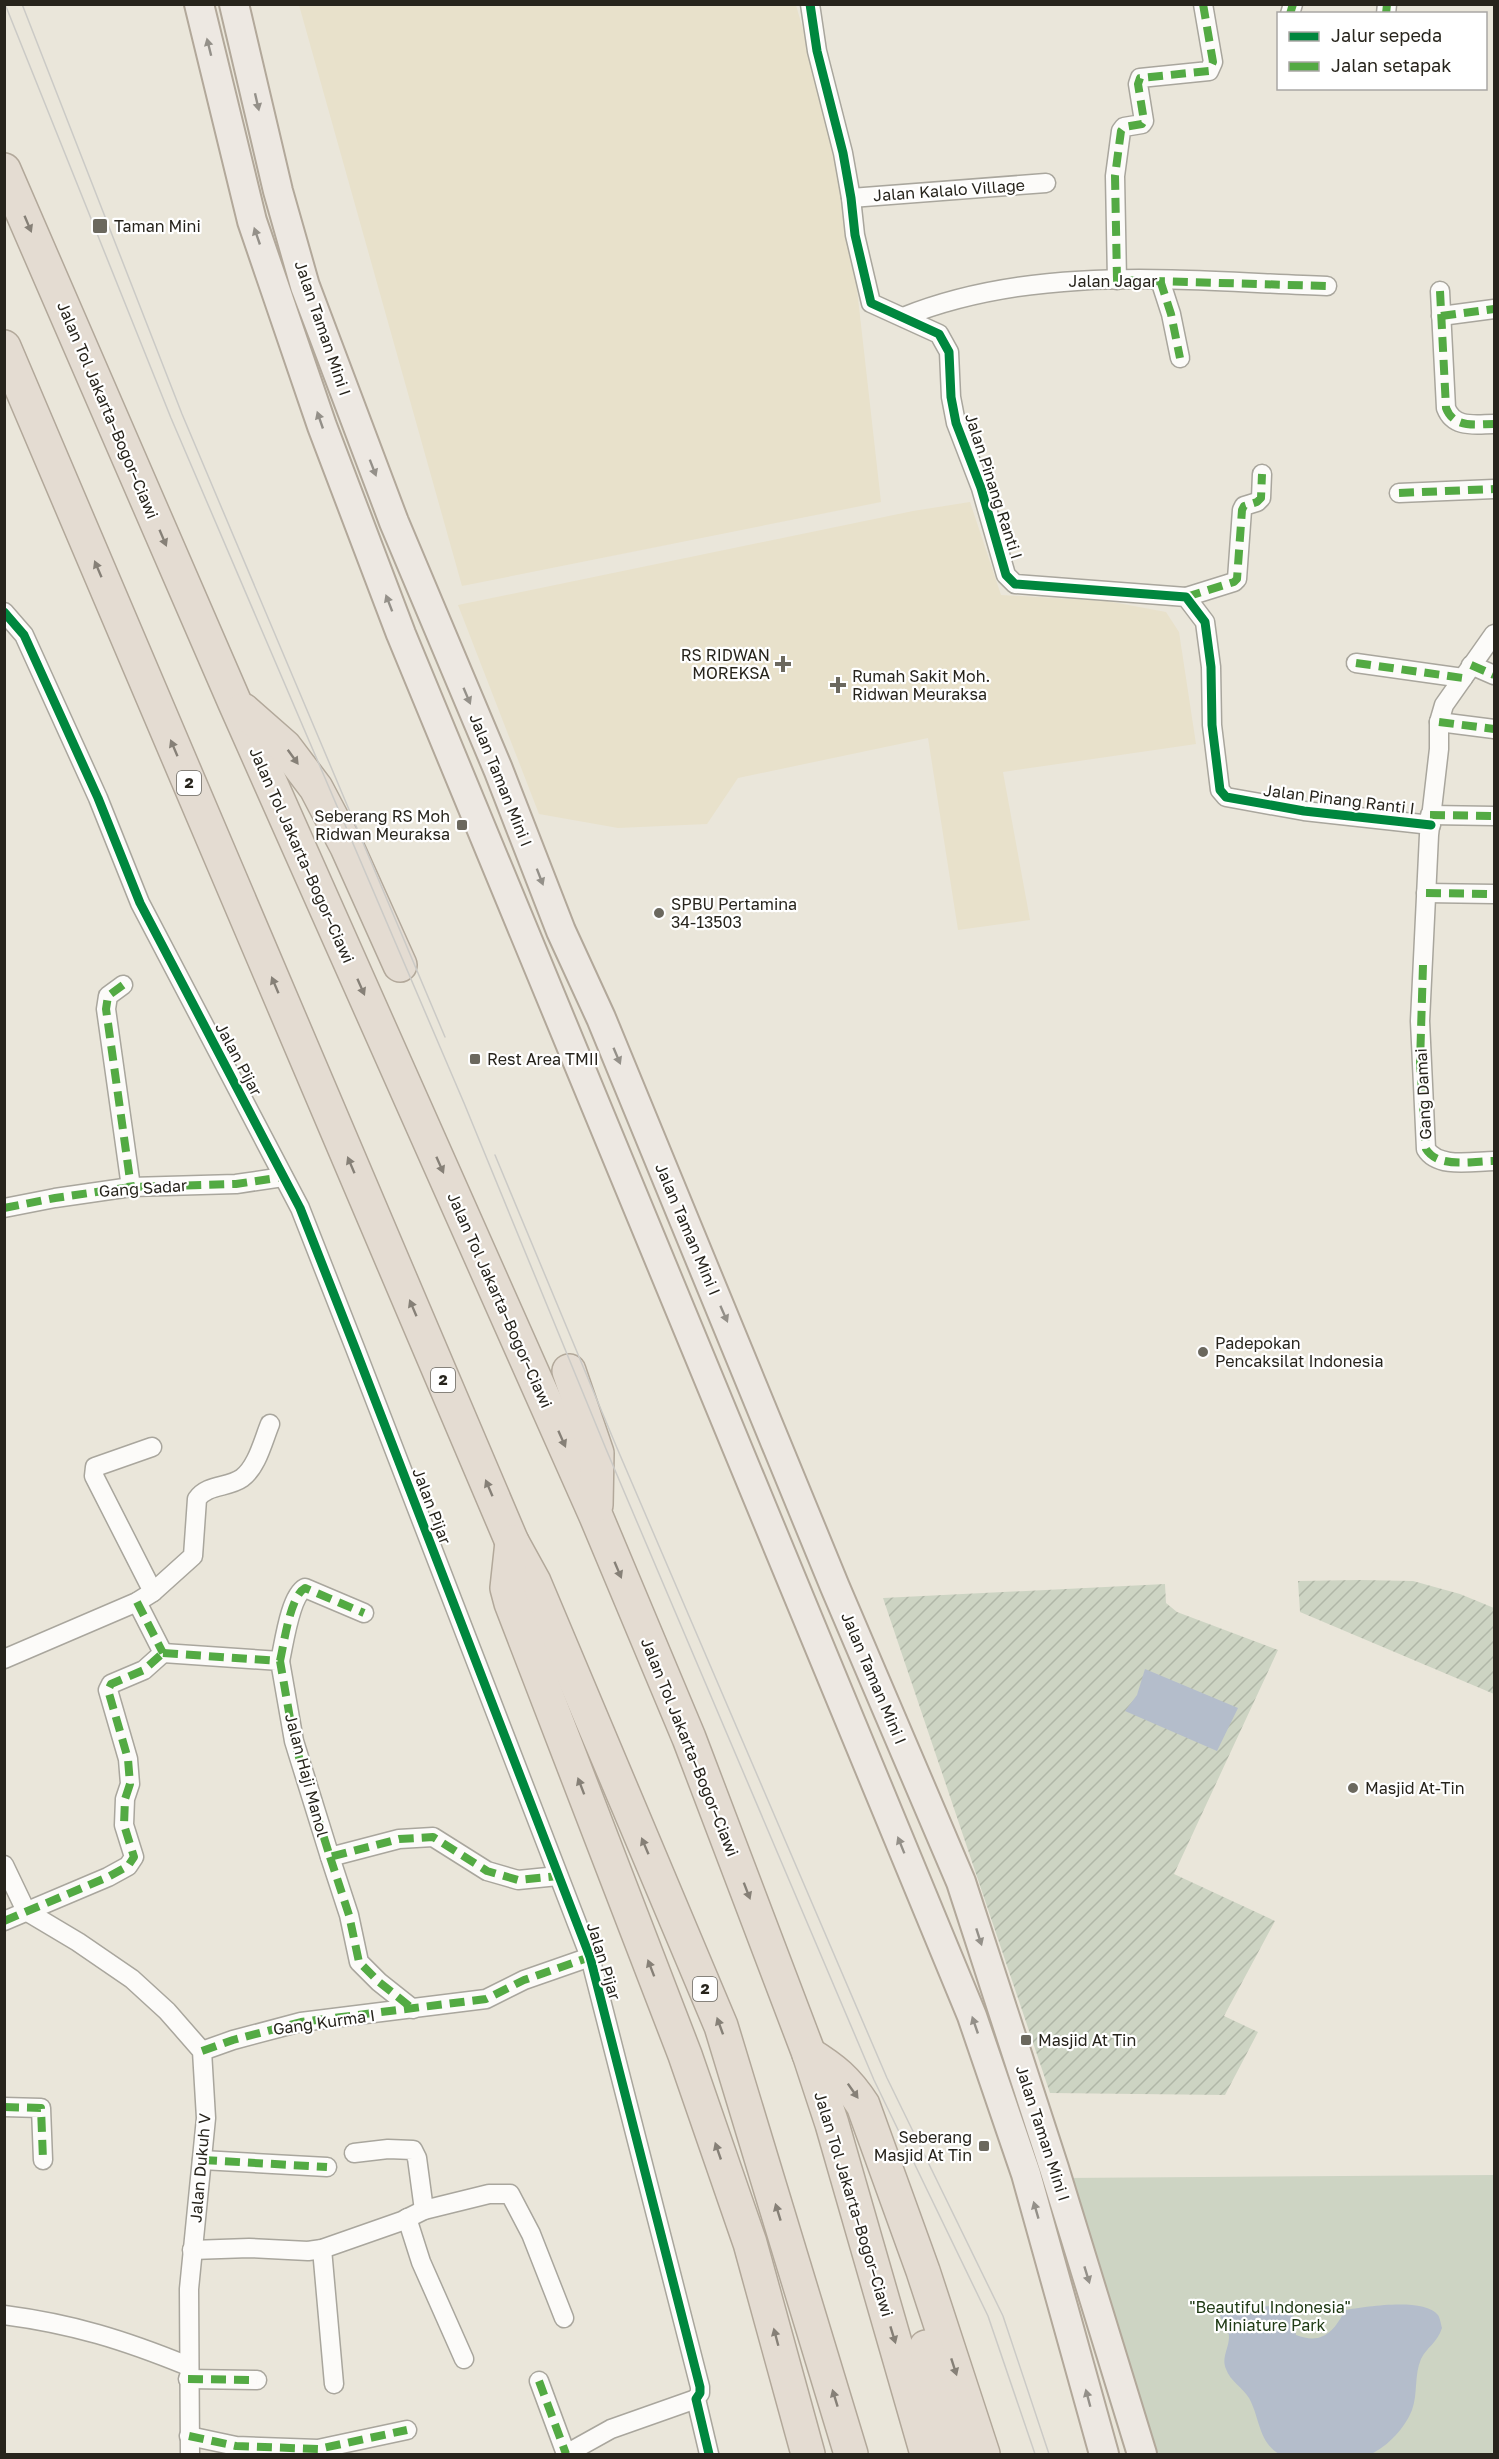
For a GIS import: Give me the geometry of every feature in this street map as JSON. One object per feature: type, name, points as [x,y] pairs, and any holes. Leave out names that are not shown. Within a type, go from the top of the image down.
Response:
[{"type":"highway","name":"Jalan Tol Jakarta–Bogor–Ciawi","points":[[4,170],[235,703],[596,1516],[689,1738],[809,2054],[832,2124],[927,2454]]},
{"type":"highway","name":"2","points":[[4,347],[512,1542],[534,1582],[721,2026],[851,2454]]},
{"type":"highway","points":[[235,703],[285,747],[315,788],[347,847],[400,965]]},
{"type":"highway","points":[[569,1371],[597,1453],[596,1516]]},
{"type":"highway","points":[[512,1542],[507,1588],[511,1603],[685,2055],[750,2243],[808,2454]]},
{"type":"highway","points":[[809,2054],[832,2069],[850,2085],[862,2105],[923,2271],[983,2454]]},
{"type":"highway","points":[[923,2271],[921,2328],[957,2454]]},
{"type":"main road","name":"Jalan Taman Mini I","points":[[199,4],[252,221],[322,426],[410,657],[972,2016],[1026,2174],[1104,2454]]},
{"type":"main road","name":"Jalan Taman Mini I","points":[[234,4],[278,191],[305,286],[394,522],[498,769],[561,930],[601,1018],[831,1577],[961,1882],[1054,2168],[1142,2454]]},
{"type":"street","name":"Jalan Pinang Ranti I","points":[[810,4],[816,45],[843,153],[855,235],[871,303],[939,334],[949,352],[951,397],[957,423],[981,488],[1006,575],[1015,584],[1186,597],[1205,622],[1211,667],[1213,736],[1220,790],[1226,797],[1304,811],[1430,820]]},
{"type":"street","points":[[1117,280],[1115,176],[1121,131],[1124,127],[1144,122],[1138,84],[1140,78],[1199,73],[1211,69],[1213,62],[1203,4]]},
{"type":"street","name":"Jalan Kalalo Village","points":[[851,198],[1046,183]]},
{"type":"street","points":[[1160,280],[1171,314],[1180,358]]},
{"type":"street","name":"Jalan Jagar","points":[[903,316],[978,292],[1054,281],[1160,280],[1327,286]]},
{"type":"street","points":[[1440,291],[1446,408],[1449,414],[1462,424],[1494,424]]},
{"type":"street","points":[[1441,316],[1494,309]]},
{"type":"street","points":[[1186,597],[1234,582],[1237,579],[1242,510],[1262,498],[1262,474]]},
{"type":"street","points":[[1399,493],[1494,489]]},
{"type":"street","name":"Jalan Pijar","points":[[4,612],[24,635],[98,798],[140,903],[300,1208],[590,1957],[700,2387],[700,2393],[696,2399],[709,2454]]},
{"type":"street","points":[[1494,634],[1444,705],[1439,722],[1426,893],[1494,894]]},
{"type":"street","points":[[1356,663],[1494,675]]},
{"type":"street","points":[[1439,722],[1494,729]]},
{"type":"street","points":[[1430,820],[1494,816]]},
{"type":"street","name":"Gang Damai","points":[[1426,893],[1420,1053],[1425,1149],[1430,1156],[1440,1161],[1494,1161]]},
{"type":"street","points":[[123,986],[108,996],[106,1009],[131,1186]]},
{"type":"street","name":"Gang Sadar","points":[[4,1208],[55,1197],[131,1186],[236,1184],[283,1177]]},
{"type":"street","points":[[4,1659],[145,1597],[193,1556],[197,1498],[201,1491],[244,1477],[251,1469],[270,1424]]},
{"type":"street","points":[[152,1447],[95,1467],[93,1471],[145,1597],[163,1653]]},
{"type":"street","points":[[4,1921],[108,1877],[128,1866],[134,1857],[124,1816],[125,1799],[130,1784],[128,1759],[108,1690],[111,1684],[144,1670],[163,1653],[280,1661],[295,1599],[305,1588],[364,1613]]},
{"type":"street","name":"Jalan Haji Manol","points":[[280,1661],[294,1741],[330,1857],[399,1839],[433,1837],[487,1871],[518,1880],[558,1876]]},
{"type":"street","points":[[330,1857],[349,1915],[359,1962],[373,1977],[413,2009]]},
{"type":"street","points":[[4,1865],[26,1911],[78,1942],[132,1979],[167,2011],[202,2051]]},
{"type":"street","name":"Gang Kurma I","points":[[202,2051],[233,2040],[301,2022],[486,1999],[524,1980],[590,1957]]},
{"type":"street","name":"Jalan Dukuh V","points":[[189,2445],[189,2289],[206,2118],[202,2051]]},
{"type":"street","points":[[4,2107],[41,2108],[44,2160]]},
{"type":"street","points":[[354,2153],[388,2149],[413,2150],[417,2158],[424,2210]]},
{"type":"street","points":[[202,2160],[327,2167]]},
{"type":"street","points":[[192,2250],[249,2248],[308,2251],[322,2249],[424,2210],[489,2194],[510,2194],[531,2234],[564,2318]]},
{"type":"street","points":[[407,2218],[421,2262],[464,2359]]},
{"type":"street","points":[[322,2249],[334,2384]]},
{"type":"street","points":[[4,2315],[52,2321],[94,2332],[188,2373],[257,2380]]},
{"type":"street","points":[[539,2381],[566,2454],[611,2429],[696,2399]]},
{"type":"street","points":[[189,2445],[318,2449],[407,2430]]},
{"type":"shaded area","points":[[299,5],[796,5],[844,174],[881,502],[462,586]]},
{"type":"shaded area","name":"Rumah Sakit Moh. Ridwan Meuraksa","points":[[970,502],[1001,595],[1107,601],[1166,612],[1179,632],[1196,744],[1003,772],[1030,920],[958,930],[928,738],[738,778],[707,824],[618,828],[539,814],[458,605],[913,511]]},
{"type":"green space","points":[[1298,1581],[1413,1581],[1460,1594],[1494,1608],[1494,1694],[1300,1612]]},
{"type":"green space","points":[[1165,1584],[1166,1603],[1177,1612],[1278,1650],[1174,1874],[1275,1921],[1224,2016],[1258,2032],[1225,2095],[1050,2093],[883,1598]]},
{"type":"green space","name":"\"Beautiful Indonesia\" Miniature Park","points":[[1494,2175],[1494,2454],[1145,2454],[1064,2178]]},
{"type":"water","points":[[1145,1669],[1238,1708],[1217,1751],[1125,1711],[1137,1695]]},
{"type":"water","points":[[1292,2305],[1296,2335],[1305,2338],[1320,2337],[1332,2330],[1345,2310],[1408,2305],[1431,2309],[1438,2315],[1442,2328],[1421,2359],[1417,2371],[1415,2398],[1409,2417],[1390,2441],[1377,2451],[1371,2454],[1279,2454],[1267,2443],[1249,2398],[1230,2377],[1226,2369],[1224,2361],[1229,2333],[1219,2312],[1226,2308]]},
{"type":"tram line","points":[[5,4],[171,418],[464,1103],[606,1449],[874,2080],[988,2316],[1035,2454]]},
{"type":"tram line","points":[[22,4],[182,414],[445,1037]]},
{"type":"tram line","points":[[495,1155],[617,1448],[887,2078],[1003,2316],[1049,2454]]},
{"type":"marked path","points":[[1203,4],[1213,62],[1209,71],[1140,78],[1138,84],[1144,121],[1142,124],[1124,127],[1121,131],[1115,176],[1117,280],[1327,286]]},
{"type":"marked path","points":[[1291,12],[1293,4]]},
{"type":"marked path","points":[[1386,12],[1387,4]]},
{"type":"marked path","points":[[1160,280],[1171,314],[1180,358]]},
{"type":"marked path","points":[[1440,291],[1446,408],[1450,415],[1460,422],[1494,424]]},
{"type":"marked path","points":[[1441,316],[1494,309]]},
{"type":"marked path","points":[[1186,597],[1234,582],[1237,579],[1242,510],[1244,506],[1257,502],[1261,498],[1262,474]]},
{"type":"marked path","points":[[1399,493],[1494,489]]},
{"type":"marked path","points":[[1356,663],[1463,678]]},
{"type":"marked path","points":[[1471,665],[1494,675]]},
{"type":"marked path","points":[[1439,722],[1494,729]]},
{"type":"marked path","points":[[1430,815],[1494,816]]},
{"type":"marked path","points":[[1426,893],[1494,894]]},
{"type":"marked path","points":[[1423,965],[1420,1063],[1426,1149],[1432,1155],[1448,1162],[1494,1161]]},
{"type":"marked path","points":[[123,985],[108,996],[106,1009],[131,1187]]},
{"type":"marked path","points":[[4,1208],[131,1187],[236,1184],[283,1177]]},
{"type":"marked path","points":[[280,1661],[295,1600],[305,1588],[364,1613]]},
{"type":"marked path","points":[[137,1602],[163,1653]]},
{"type":"marked path","points":[[163,1653],[280,1661],[294,1741],[330,1857],[399,1839],[433,1837],[487,1871],[518,1880],[558,1876]]},
{"type":"marked path","points":[[4,1921],[108,1877],[128,1866],[134,1857],[124,1825],[125,1799],[130,1784],[128,1759],[108,1690],[111,1684],[144,1670],[163,1653]]},
{"type":"marked path","points":[[330,1857],[349,1915],[359,1962],[379,1982],[413,2009]]},
{"type":"marked path","points":[[202,2051],[233,2040],[301,2022],[486,1999],[524,1980],[590,1957]]},
{"type":"marked path","points":[[4,2107],[41,2108],[43,2160]]},
{"type":"marked path","points":[[202,2160],[327,2167]]},
{"type":"marked path","points":[[188,2379],[257,2380]]},
{"type":"marked path","points":[[539,2381],[566,2454]]},
{"type":"marked path","points":[[189,2436],[236,2446],[318,2449],[407,2430]]},
{"type":"cycle path","points":[[810,4],[817,51],[843,153],[855,235],[871,303],[939,334],[949,352],[951,397],[956,423],[981,488],[1006,575],[1015,584],[1186,597],[1205,622],[1211,667],[1212,725],[1220,790],[1226,797],[1304,811],[1431,825]]},
{"type":"cycle path","points":[[4,612],[24,635],[98,798],[140,903],[300,1208],[590,1957],[700,2387],[700,2393],[696,2399],[709,2454]]},
{"type":"place","name":"Taman Mini","points":[[100,226]]},
{"type":"place","name":"RS RIDWAN MOREKSA","points":[[783,664]]},
{"type":"place","name":"Rumah Sakit Moh. Ridwan Meuraksa","points":[[838,685]]},
{"type":"place","name":"Seberang RS Moh Ridwan Meuraksa","points":[[462,825]]},
{"type":"place","name":"SPBU Pertamina 34-13503","points":[[659,913]]},
{"type":"place","name":"Rest Area TMII","points":[[475,1059]]},
{"type":"place","name":"Padepokan Pencaksilat Indonesia","points":[[1203,1352]]},
{"type":"place","name":"Masjid At-Tin","points":[[1353,1788]]},
{"type":"place","name":"Masjid At Tin","points":[[1026,2040]]},
{"type":"place","name":"Seberang Masjid At Tin","points":[[984,2146]]}]
